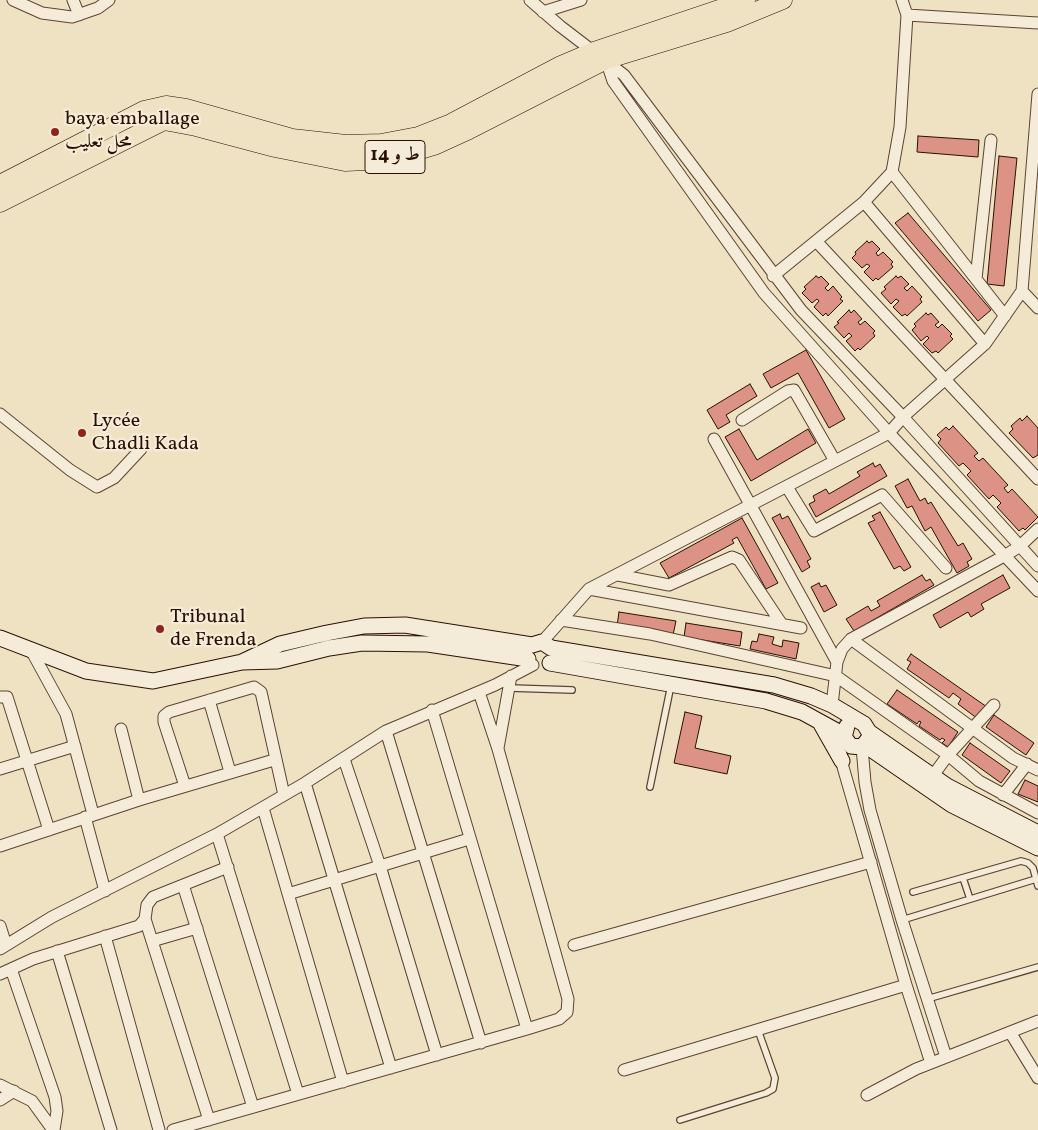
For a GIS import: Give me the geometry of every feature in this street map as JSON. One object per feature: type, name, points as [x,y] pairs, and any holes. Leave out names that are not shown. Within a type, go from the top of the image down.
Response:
[{"type":"main road","points":[[0,184],[144,110],[166,105],[186,108],[292,138],[346,144],[380,144],[418,136],[451,123],[561,65],[600,56],[746,0]]},
{"type":"main road","name":"ط و 14","points":[[0,203],[164,121],[196,127],[275,148],[345,162],[388,160],[434,146],[469,130],[600,56],[727,23],[783,0]]},
{"type":"main road","points":[[0,638],[86,671],[153,681],[242,662],[280,644],[345,629],[386,625],[428,628],[671,683],[766,701],[819,720],[844,736],[851,746],[864,736]]},
{"type":"main road","points":[[539,654],[774,685],[811,696],[832,705],[864,736],[952,805],[1038,848]]},
{"type":"main road","points":[[819,720],[842,761]]},
{"type":"main road","points":[[844,736],[847,726],[978,804],[1038,833]]},
{"type":"street","points":[[13,0],[42,13],[72,17],[98,8],[110,0]]},
{"type":"street","points":[[73,0],[79,15]]},
{"type":"street","points":[[530,0],[624,75],[772,276],[800,310],[903,417],[1038,566]]},
{"type":"street","points":[[543,12],[581,0]]},
{"type":"street","points":[[772,276],[864,202],[892,172],[900,127],[907,15],[902,0]]},
{"type":"street","points":[[907,15],[1038,23]]},
{"type":"street","points":[[600,56],[613,81],[764,293],[889,433],[1038,591]]},
{"type":"street","points":[[0,926],[3,947],[52,917],[217,834],[305,783],[386,731],[432,710],[511,682],[539,654],[561,620],[589,589],[889,433],[903,417],[985,344],[1022,291],[1033,225],[1038,94]]},
{"type":"street","points":[[976,279],[992,140]]},
{"type":"street","points":[[892,172],[1005,316]]},
{"type":"street","points":[[864,202],[985,344]]},
{"type":"street","points":[[816,241],[1038,479]]},
{"type":"street","points":[[1022,291],[1038,308]]},
{"type":"street","points":[[742,420],[788,390],[794,390],[835,461]]},
{"type":"street","points":[[0,414],[70,470],[97,487],[114,478],[141,449]]},
{"type":"street","points":[[714,439],[837,662]]},
{"type":"street","points":[[787,487],[814,531],[882,495],[946,568]]},
{"type":"street","points":[[832,705],[837,662],[842,649],[851,639],[1006,555],[1020,546],[1038,529]]},
{"type":"street","points":[[618,575],[669,585],[732,557],[739,560],[781,623]]},
{"type":"street","points":[[589,589],[801,628]]},
{"type":"street","points":[[561,620],[650,634],[836,676],[948,755],[979,781],[1038,813]]},
{"type":"street","points":[[851,639],[973,729],[1038,770]]},
{"type":"street","points":[[31,650],[66,714],[75,746],[105,891]]},
{"type":"street","points":[[498,749],[511,682]]},
{"type":"street","points":[[185,786],[164,722],[164,716],[169,712],[252,688],[259,690],[274,760],[284,795]]},
{"type":"street","points":[[173,1130],[527,1029],[559,1019],[566,1012],[569,1003],[498,749],[479,692]]},
{"type":"street","points":[[0,697],[7,697],[49,830]]},
{"type":"street","points":[[208,700],[230,772]]},
{"type":"street","points":[[932,777],[948,755],[994,705]]},
{"type":"street","points":[[432,710],[527,1029]]},
{"type":"street","points":[[120,729],[139,800]]},
{"type":"street","points":[[386,731],[481,1042]]},
{"type":"street","points":[[844,736],[842,761],[906,985],[931,1063]]},
{"type":"street","points":[[864,736],[868,801],[902,920],[946,1057]]},
{"type":"street","points":[[0,769],[75,746]]},
{"type":"street","points":[[344,759],[380,866],[437,1055]]},
{"type":"street","points":[[0,846],[139,800],[274,760]]},
{"type":"street","points":[[1003,795],[1026,764]]},
{"type":"street","points":[[305,783],[390,1068]]},
{"type":"street","points":[[263,808],[343,1082]]},
{"type":"street","points":[[217,834],[298,1094]]},
{"type":"street","points":[[288,894],[469,839]]},
{"type":"street","points":[[574,945],[871,862]]},
{"type":"street","points":[[209,1120],[145,919],[150,899],[228,867]]},
{"type":"street","points":[[183,885],[253,1107]]},
{"type":"street","points":[[0,974],[57,951],[135,928],[145,919]]},
{"type":"street","points":[[152,941],[197,928]]},
{"type":"street","points":[[105,936],[159,1130]]},
{"type":"street","points":[[57,951],[111,1130]]},
{"type":"street","points":[[11,969],[55,1097],[57,1111],[53,1130]]},
{"type":"street","points":[[624,1070],[906,985]]},
{"type":"street","points":[[867,1095],[931,1063],[1038,1021]]},
{"type":"street","points":[[1010,1032],[1038,1078]]},
{"type":"street","points":[[0,1085],[32,1101],[53,1130]]},
{"type":"street","points":[[0,1100],[14,1091]]},
{"type":"lane","points":[[511,682],[572,690]]},
{"type":"lane","points":[[650,787],[671,683]]},
{"type":"lane","points":[[913,892],[1021,861],[1030,865],[1038,886]]},
{"type":"lane","points":[[963,878],[970,899]]},
{"type":"lane","points":[[902,920],[1036,879]]},
{"type":"lane","points":[[927,999],[1038,967]]},
{"type":"lane","points":[[680,1120],[766,1093],[773,1089],[775,1078],[758,1030]]},
{"type":"building","points":[[918,136],[979,140],[978,157],[917,152]]},
{"type":"building","points":[[999,156],[1017,158],[1004,286],[987,284]]},
{"type":"building","points":[[908,213],[991,310],[978,321],[895,223]]},
{"type":"building","points":[[867,241],[869,243],[872,241],[880,249],[876,253],[878,256],[883,252],[893,262],[891,264],[893,267],[878,280],[876,278],[873,281],[864,272],[870,266],[867,264],[862,268],[852,258],[856,254],[855,252]]},
{"type":"building","points":[[816,276],[819,278],[821,276],[829,284],[825,288],[828,291],[833,286],[842,297],[840,299],[843,301],[828,316],[826,313],[823,316],[814,307],[819,301],[817,299],[812,303],[802,293],[806,289],[804,287]]},
{"type":"building","points":[[896,276],[898,278],[901,276],[909,284],[904,288],[907,291],[912,286],[922,297],[920,299],[922,302],[907,316],[905,314],[902,316],[893,307],[899,301],[896,299],[891,304],[881,293],[886,289],[884,287]]},
{"type":"building","points":[[849,310],[851,313],[854,310],[862,319],[858,322],[860,325],[865,321],[875,331],[873,333],[875,336],[860,350],[858,348],[855,351],[846,341],[852,336],[849,333],[844,338],[834,327]]},
{"type":"building","points":[[926,313],[928,315],[931,313],[939,322],[935,325],[938,328],[942,324],[952,334],[950,336],[953,339],[938,353],[936,351],[932,353],[923,344],[929,338],[927,336],[921,341],[912,330],[916,326],[914,324]]},
{"type":"building","points":[[806,350],[845,419],[829,428],[798,373],[771,388],[763,374]]},
{"type":"building","points":[[750,384],[757,396],[726,415],[730,422],[718,429],[707,410]]},
{"type":"building","points":[[1027,416],[1038,428],[1038,455],[1033,458],[1009,433],[1013,429],[1011,426],[1020,418],[1022,421]]},
{"type":"building","points":[[953,426],[978,453],[974,456],[979,461],[983,458],[1008,485],[1004,488],[1008,493],[1012,489],[1038,517],[1025,530],[1023,528],[1019,531],[997,507],[1001,503],[993,495],[989,499],[967,475],[971,471],[963,463],[959,466],[938,443],[941,439],[937,435],[946,427],[949,430]]},
{"type":"building","points":[[739,429],[757,460],[808,429],[816,443],[751,481],[725,437]]},
{"type":"building","points":[[873,463],[875,467],[880,464],[887,476],[816,517],[809,504],[815,501],[813,496],[826,489],[829,494],[860,476],[857,472]]},
{"type":"building","points":[[908,479],[920,501],[925,498],[928,504],[931,502],[958,546],[963,543],[972,559],[967,562],[969,566],[957,573],[931,527],[925,531],[912,506],[907,508],[895,486]]},
{"type":"building","points":[[880,512],[911,567],[904,571],[900,566],[894,569],[868,523],[875,520],[872,516]]},
{"type":"building","points":[[780,514],[782,519],[788,516],[811,559],[807,561],[810,567],[802,572],[772,518]]},
{"type":"building","points":[[742,518],[778,583],[766,589],[737,537],[732,540],[734,543],[669,578],[660,563]]},
{"type":"building","points":[[922,575],[926,581],[930,579],[934,585],[854,631],[846,619],[868,606],[871,611],[880,606],[877,601]]},
{"type":"building","points":[[1003,575],[1010,588],[981,604],[984,609],[971,617],[968,612],[940,628],[933,615]]},
{"type":"building","points":[[819,583],[821,587],[826,585],[837,605],[824,612],[811,587]]},
{"type":"building","points":[[619,612],[676,621],[673,635],[617,626]]},
{"type":"building","points":[[686,623],[742,632],[740,646],[684,637]]},
{"type":"building","points":[[759,634],[774,637],[772,644],[782,647],[783,640],[799,643],[796,659],[750,649],[752,641],[757,642]]},
{"type":"building","points":[[911,654],[987,707],[978,719],[958,704],[961,699],[953,693],[949,698],[907,669],[911,662],[907,660]]},
{"type":"building","points":[[897,690],[958,732],[948,747],[942,743],[945,740],[942,738],[940,740],[919,726],[921,722],[919,721],[917,724],[887,704]]},
{"type":"building","points":[[685,712],[702,716],[695,748],[731,756],[727,774],[674,763]]},
{"type":"building","points":[[994,715],[1034,743],[1026,755],[986,727]]},
{"type":"building","points":[[970,743],[1010,771],[1001,783],[962,755]]},
{"type":"building","points":[[1025,780],[1038,786],[1038,802],[1018,794]]},
{"type":"place","name":"baya emballage محل تعليب","points":[[55,132]]},
{"type":"place","name":"Lycée Chadli Kada","points":[[82,433]]},
{"type":"place","name":"Tribunal de Frenda","points":[[160,629]]}]
